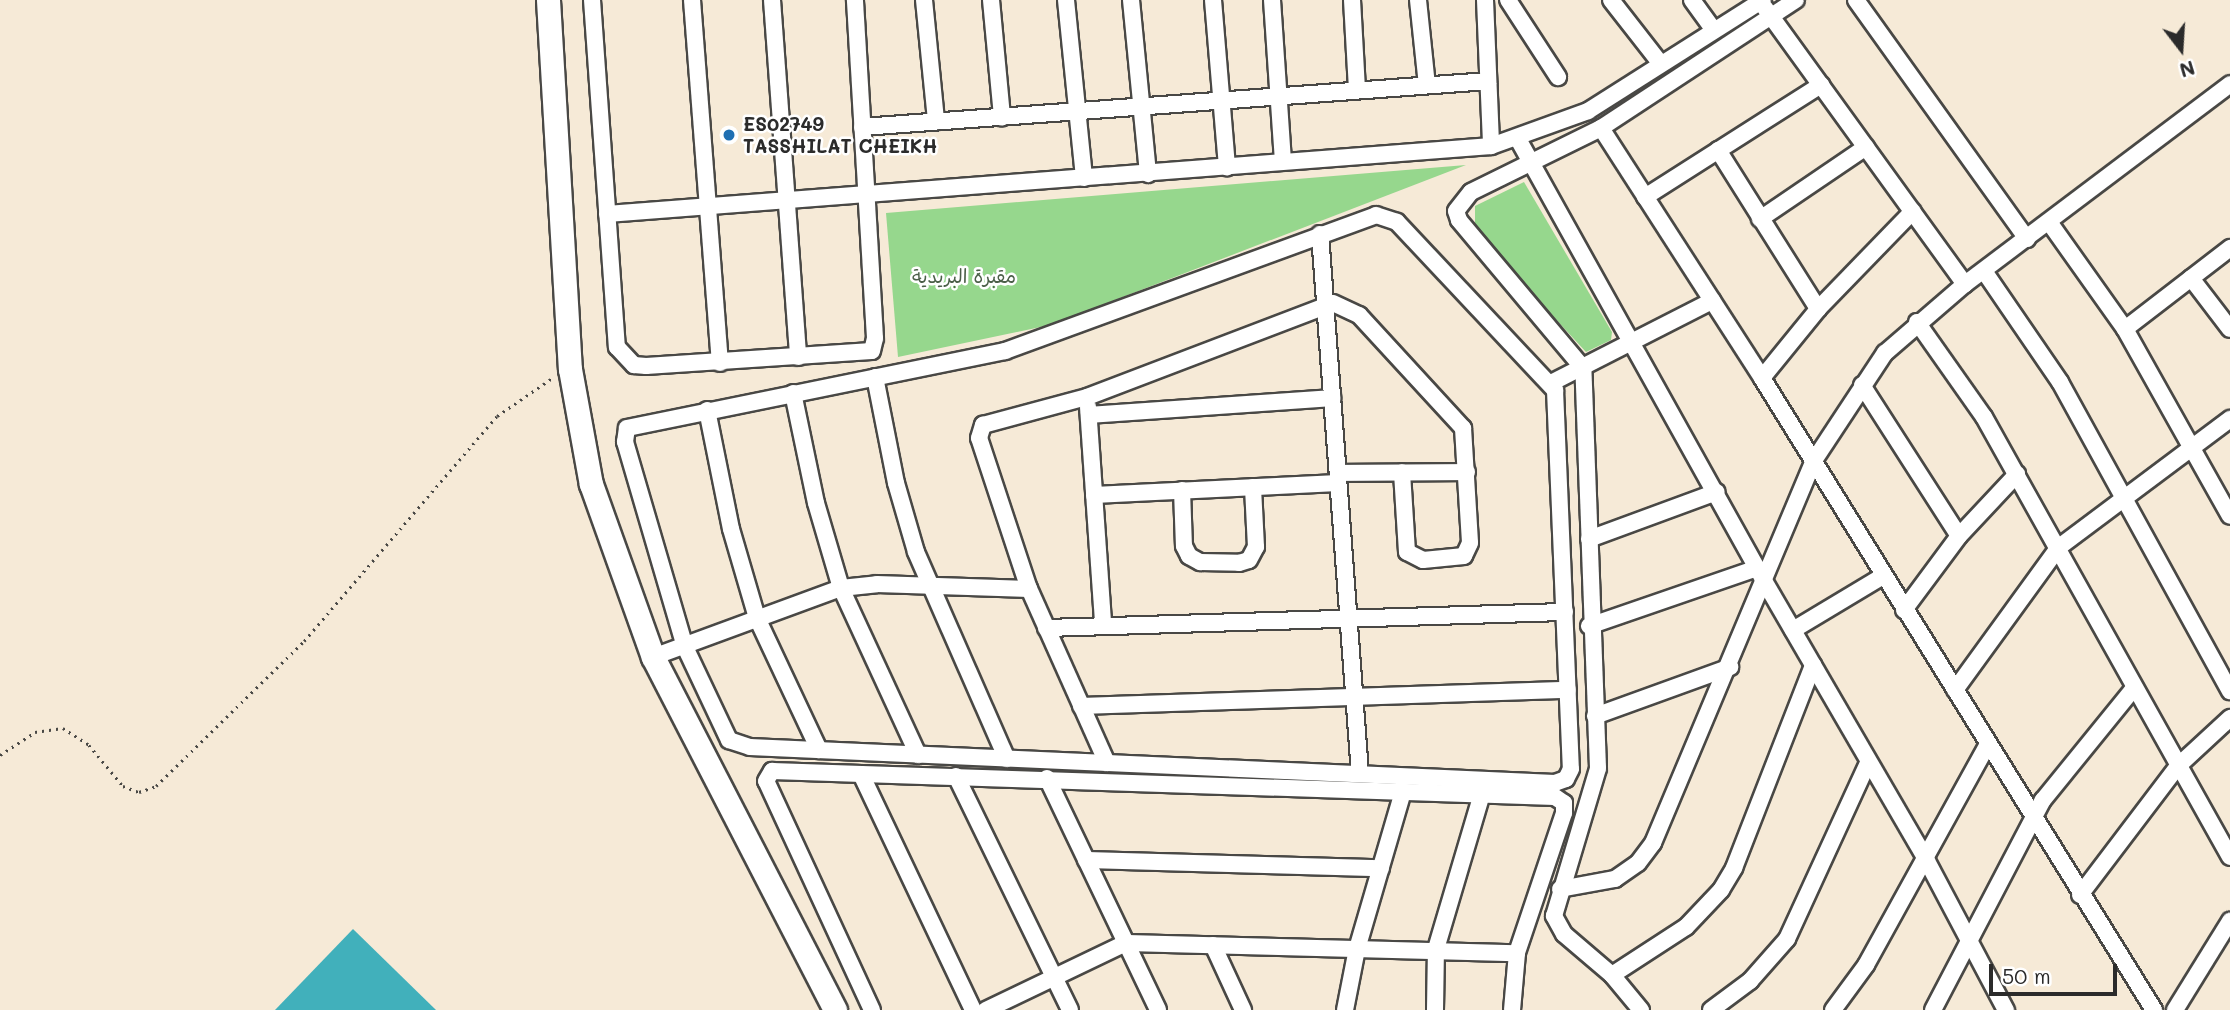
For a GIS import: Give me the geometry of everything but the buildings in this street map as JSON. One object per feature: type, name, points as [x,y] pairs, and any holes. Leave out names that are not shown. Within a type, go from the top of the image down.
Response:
[{"type":"street","points":[[548,0],[570,369],[591,484],[653,657],[835,1010]]},
{"type":"street","points":[[592,0],[617,347],[623,358],[646,366],[867,354],[875,345],[855,0]]},
{"type":"street","points":[[692,0],[720,363]]},
{"type":"street","points":[[772,0],[798,357]]},
{"type":"street","points":[[924,0],[936,121]]},
{"type":"street","points":[[991,0],[1002,117]]},
{"type":"street","points":[[1066,0],[1084,178]]},
{"type":"street","points":[[1131,0],[1148,174]]},
{"type":"street","points":[[1213,0],[1227,167]]},
{"type":"street","points":[[1272,0],[1283,160]]},
{"type":"street","points":[[1352,0],[1357,90]]},
{"type":"street","points":[[1418,0],[1427,85]]},
{"type":"street","points":[[1485,0],[1491,146]]},
{"type":"street","points":[[1508,0],[1558,76]]},
{"type":"street","points":[[1611,0],[1661,64]]},
{"type":"street","points":[[1692,0],[1714,30]]},
{"type":"street","points":[[1641,1010],[1612,975],[1557,925],[1554,911],[1596,783],[1583,368],[1457,216],[1458,206],[1465,196],[1601,128],[1796,0]]},
{"type":"street","points":[[1856,0],[2027,239]]},
{"type":"street","points":[[607,215],[787,199],[1148,174],[1283,160],[1491,146],[1518,139],[1588,111],[1762,1],[1965,284]]},
{"type":"street","points":[[863,127],[1488,81]]},
{"type":"street","points":[[1560,889],[1608,881],[1629,870],[1646,853],[1730,667],[1760,573],[1813,463],[1862,385],[1917,322],[2230,84]]},
{"type":"street","points":[[1645,197],[1821,85]]},
{"type":"street","points":[[1601,128],[1762,378],[2032,820],[2154,1010]]},
{"type":"street","points":[[1518,139],[1534,163],[1760,573],[1927,861],[2006,1010]]},
{"type":"street","points":[[1760,219],[1866,147]]},
{"type":"street","points":[[1718,150],[1818,309]]},
{"type":"street","points":[[1762,378],[1818,309],[1913,212]]},
{"type":"street","points":[[1369,215],[1390,218],[1551,383],[1557,396],[1571,769],[1559,783],[742,747],[729,740],[685,647],[624,437],[635,424],[875,377],[1027,344],[1369,215]]},
{"type":"street","points":[[2049,222],[2125,329],[2230,516]]},
{"type":"street","points":[[1320,233],[1360,774]]},
{"type":"street","points":[[2125,329],[2230,248]]},
{"type":"street","points":[[1984,271],[2060,382],[2230,691]]},
{"type":"street","points":[[2191,278],[2230,329]]},
{"type":"street","points":[[1551,383],[1712,302]]},
{"type":"street","points":[[1107,763],[1029,589],[979,433],[988,422],[1087,397],[1325,304],[1340,304],[1359,315],[1459,421],[1465,436],[1467,472],[1469,548],[1464,556],[1451,560],[1418,560],[1407,552],[1402,472]]},
{"type":"street","points":[[1917,322],[1969,392],[2017,474],[2230,857]]},
{"type":"street","points":[[875,377],[896,483],[929,586],[1007,759]]},
{"type":"street","points":[[1862,385],[1959,536]]},
{"type":"street","points":[[793,393],[816,503],[841,588],[918,755]]},
{"type":"street","points":[[1087,397],[1103,624]]},
{"type":"street","points":[[1089,415],[1332,398]]},
{"type":"street","points":[[707,410],[731,529],[757,618],[819,750]]},
{"type":"street","points":[[1955,690],[2059,547],[2230,419]]},
{"type":"street","points":[[1094,495],[1253,487],[1402,472],[1467,472]]},
{"type":"street","points":[[1904,610],[1959,536],[2017,474]]},
{"type":"street","points":[[1182,490],[1184,546],[1189,556],[1200,562],[1238,563],[1249,560],[1256,547],[1253,487]]},
{"type":"street","points":[[1589,539],[1717,492]]},
{"type":"street","points":[[1590,626],[1760,573]]},
{"type":"street","points":[[1793,630],[1883,576]]},
{"type":"street","points":[[653,657],[841,588],[929,586],[1029,589]]},
{"type":"street","points":[[1046,628],[1103,624],[1565,611]]},
{"type":"street","points":[[1612,975],[1686,927],[1721,890],[1734,868],[1813,665]]},
{"type":"street","points":[[1595,716],[1730,667]]},
{"type":"street","points":[[1933,1010],[1971,945],[2032,820],[2071,761],[2134,688]]},
{"type":"street","points":[[1081,706],[1568,690]]},
{"type":"street","points":[[2080,895],[2178,766],[2230,718]]},
{"type":"street","points":[[1833,1010],[1866,965],[1927,861],[1988,744]]},
{"type":"street","points":[[1711,1010],[1750,981],[1787,939],[1810,899],[1868,763]]},
{"type":"street","points":[[872,1010],[766,778],[775,771],[1555,797],[1565,807],[1517,953],[1512,1010]]},
{"type":"street","points":[[861,775],[974,1010]]},
{"type":"street","points":[[956,776],[1070,1010]]},
{"type":"street","points":[[1046,778],[1158,1010]]},
{"type":"street","points":[[1345,1010],[1357,949],[1404,792]]},
{"type":"street","points":[[1435,1010],[1436,949],[1482,794]]},
{"type":"street","points":[[1086,860],[1381,868]]},
{"type":"street","points":[[2175,1010],[2230,920]]},
{"type":"street","points":[[986,1010],[1126,943],[1517,953]]},
{"type":"street","points":[[1213,945],[1243,1010]]},
{"type":"path","points":[[0,755],[35,732],[63,728],[89,745],[123,786],[139,792],[156,786],[304,641],[497,416],[529,390],[570,369]]},
{"type":"green space","name":"مقبرة البريدية","points":[[1466,165],[1050,325],[898,357],[886,213]]},
{"type":"green space","points":[[1524,182],[1612,332],[1611,340],[1586,352],[1475,232],[1475,206]]},
{"type":"water","points":[[353,929],[436,1010],[275,1010]]},
{"type":"place","name":"ES02749 TASSHILAT CHEIKH","points":[[729,135]]}]
